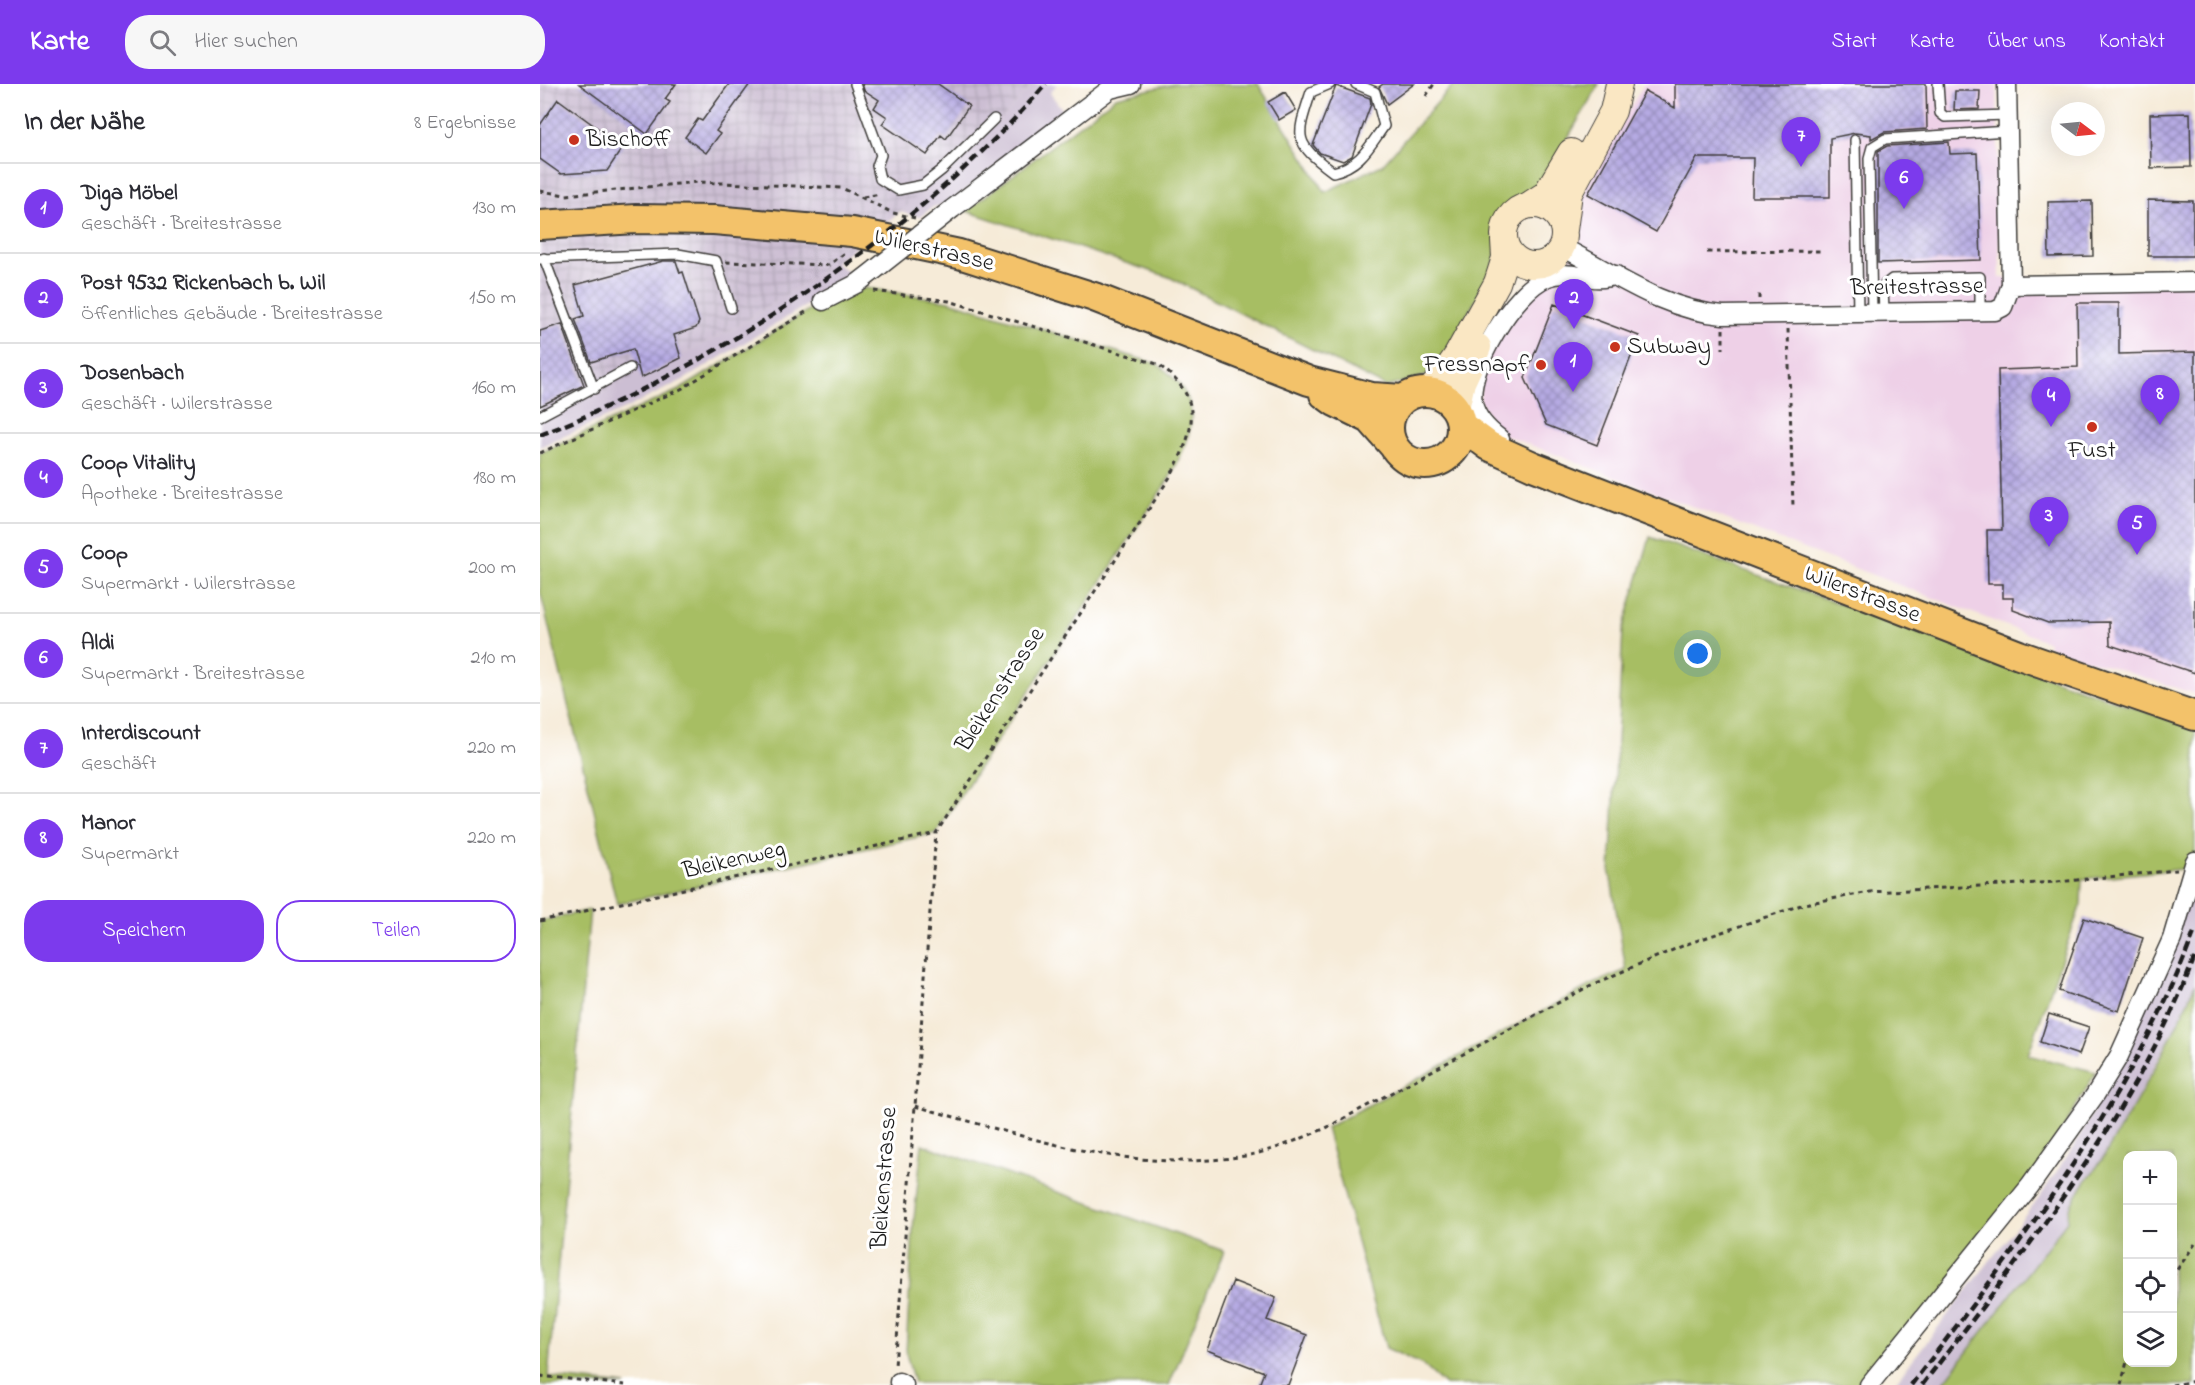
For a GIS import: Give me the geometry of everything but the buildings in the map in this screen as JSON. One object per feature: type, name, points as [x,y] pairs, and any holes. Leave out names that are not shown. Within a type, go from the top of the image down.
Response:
[{"type":"main road","points":[[1617,87],[1613,111],[1569,193],[1563,238],[1550,261],[1539,265],[1517,280],[1465,374],[1457,448],[1449,456],[1429,465],[1418,465],[1407,461],[1392,444],[1389,432],[1390,420],[1395,408],[1442,377],[1456,357],[1497,283],[1505,258],[1506,223],[1511,216],[1546,194],[1600,100],[1617,87]]},
{"type":"main road","points":[[1529,205],[1540,205],[1554,212],[1563,238]]},
{"type":"main road","name":"Wilerstrasse","points":[[540,225],[636,219],[714,220],[852,232],[959,254],[1094,297],[1309,381],[1372,398],[1416,395]]},
{"type":"main road","points":[[1504,240],[1508,250],[1519,261],[1539,265]]},
{"type":"main road","name":"Wilerstrasse","points":[[1309,381],[1335,402],[1370,419],[1392,444]]},
{"type":"main road","points":[[1416,395],[1449,400],[1459,417]]},
{"type":"main road","name":"Wilerstrasse","points":[[1459,417],[1489,446],[1533,466],[1997,647],[2195,716]]},
{"type":"main road","name":"Wilerstrasse","points":[[1449,456],[1469,457],[1513,470],[1533,466]]},
{"type":"street","points":[[823,301],[858,283],[1110,89],[1131,84]]},
{"type":"street","name":"Breitestrasse","points":[[1563,238],[1616,275],[1671,305],[1697,313],[1723,315],[1995,311],[2003,307],[2011,285],[2007,84]]},
{"type":"street","points":[[1533,466],[1521,450],[1505,443],[1488,430],[1479,417],[1472,391],[1481,359],[1513,305],[1526,291],[1548,277],[1568,275],[1601,281],[1616,275]]},
{"type":"street","points":[[2011,285],[2195,282]]},
{"type":"street","points":[[1869,1385],[2030,1186],[2095,1095],[2119,1056],[2172,939],[2194,864]]},
{"type":"lane","points":[[855,84],[881,155],[878,166],[880,179],[897,190],[923,185],[942,170],[994,119]]},
{"type":"lane","points":[[1302,84],[1311,93]]},
{"type":"lane","points":[[1330,84],[1311,93],[1299,130],[1307,152],[1333,172],[1348,168],[1363,156],[1384,126],[1375,92],[1356,84]]},
{"type":"lane","points":[[1938,84],[1940,113],[1945,117],[2008,123]]},
{"type":"lane","points":[[1871,312],[1869,158],[1872,147],[1885,139],[2008,123]]},
{"type":"lane","points":[[1855,140],[1855,212],[1871,312]]},
{"type":"lane","points":[[594,390],[542,259],[678,254],[716,261],[731,308]]},
{"type":"lane","points":[[1871,312],[1883,286],[1892,279],[1980,277],[1980,311]]},
{"type":"lane","points":[[540,416],[594,390],[630,368]]},
{"type":"path","points":[[1426,96],[1434,84]]},
{"type":"path","points":[[540,191],[566,195],[698,182],[842,188],[893,213],[923,220]]},
{"type":"path","points":[[1707,252],[1824,251]]},
{"type":"path","points":[[716,261],[829,265],[845,252]]},
{"type":"path","name":"Bleikenstrasse","points":[[858,283],[878,292],[949,301],[1157,364],[1177,377],[1188,397],[1192,419],[1188,444],[1170,477],[936,833],[895,1366],[901,1384]]},
{"type":"path","points":[[1759,291],[1759,301]]},
{"type":"path","points":[[540,453],[681,389],[823,301]]},
{"type":"path","points":[[1723,327],[1723,349]]},
{"type":"path","points":[[1788,327],[1793,507]]},
{"type":"path","name":"Bleikenweg","points":[[540,921],[936,833]]},
{"type":"path","points":[[915,1106],[1096,1154],[1133,1160],[1187,1162],[1246,1156],[1285,1145],[1326,1128],[1593,984],[1688,944],[1804,904],[1870,892],[2057,882],[2194,864]]},
{"type":"path","points":[[2177,1270],[2195,1244]]},
{"type":"path","points":[[2121,1385],[2125,1367]]},
{"type":"path","points":[[540,1376],[626,1385]]},
{"type":"path","points":[[2172,1385],[2195,1381]]},
{"type":"shaded area","points":[[540,84],[1033,84],[999,122],[911,203],[835,263],[735,328],[540,423]]},
{"type":"shaded area","points":[[1033,84],[1057,84],[1050,93],[1065,113],[948,204],[933,207],[920,217],[900,212],[999,122]]},
{"type":"shaded area","points":[[1644,84],[1997,84],[2000,278],[2195,273],[2195,694],[2048,647],[2049,642],[1499,433],[1480,401],[1481,369]]},
{"type":"shaded area","points":[[835,263],[855,276],[685,379],[540,447],[540,423],[735,328]]},
{"type":"shaded area","points":[[2195,882],[2195,984],[2184,1012],[2125,1121],[2092,1176],[2068,1210],[2067,1221],[1942,1385],[1893,1385],[2038,1199],[2074,1146],[2097,1104]]},
{"type":"green space","points":[[1174,84],[1258,84],[1325,192],[1382,165],[1454,84],[1599,84],[1540,186],[1502,217],[1493,271],[1432,374],[1386,387],[1169,277],[966,211],[1116,97]]},
{"type":"green space","points":[[866,288],[949,301],[1157,364],[1173,377],[1183,389],[1189,402],[1190,430],[1179,460],[936,833],[617,904],[540,591],[540,453],[681,389],[823,301]]},
{"type":"green space","points":[[1650,537],[2195,729],[2195,861],[2192,868],[2082,879],[2081,904],[2028,1055],[2096,1072],[2030,1186],[1869,1385],[1445,1385],[1423,1365],[1386,1348],[1326,1128],[1593,984],[1626,970],[1610,873],[1623,630]]},
{"type":"green space","points":[[590,910],[548,1377],[626,1385],[540,1385],[540,921]]},
{"type":"green space","points":[[2195,984],[2195,1385],[1942,1385],[2067,1221],[2076,1196],[2103,1158],[2164,1051]]},
{"type":"green space","points":[[922,1144],[1224,1251],[1169,1385],[914,1383],[906,1353],[913,1228]]},
{"type":"railway","points":[[540,435],[608,406],[677,371],[746,332],[813,288],[878,241],[939,190],[996,138],[1046,84]]},
{"type":"railway","points":[[1911,1385],[1993,1278],[2071,1168],[2140,1052],[2195,930]]},
{"type":"railway","points":[[1922,1385],[2037,1233],[2110,1126],[2171,1014],[2195,956]]},
{"type":"place","name":"Bischoff","points":[[574,140]]},
{"type":"place","name":"Interdiscount","points":[[1801,167]]},
{"type":"place","name":"Aldi","points":[[1904,209]]},
{"type":"place","name":"Post 9532 Rickenbach b. Wil","points":[[1574,329]]},
{"type":"place","name":"Subway","points":[[1615,347]]},
{"type":"place","name":"Fressnapf","points":[[1541,365]]},
{"type":"place","name":"Diga Möbel","points":[[1573,392]]},
{"type":"place","name":"Manor","points":[[2160,425]]},
{"type":"place","name":"Coop Vitality","points":[[2051,427]]},
{"type":"place","name":"Fust","points":[[2092,427]]},
{"type":"place","name":"Dosenbach","points":[[2049,547]]},
{"type":"place","name":"Coop","points":[[2137,555]]}]
